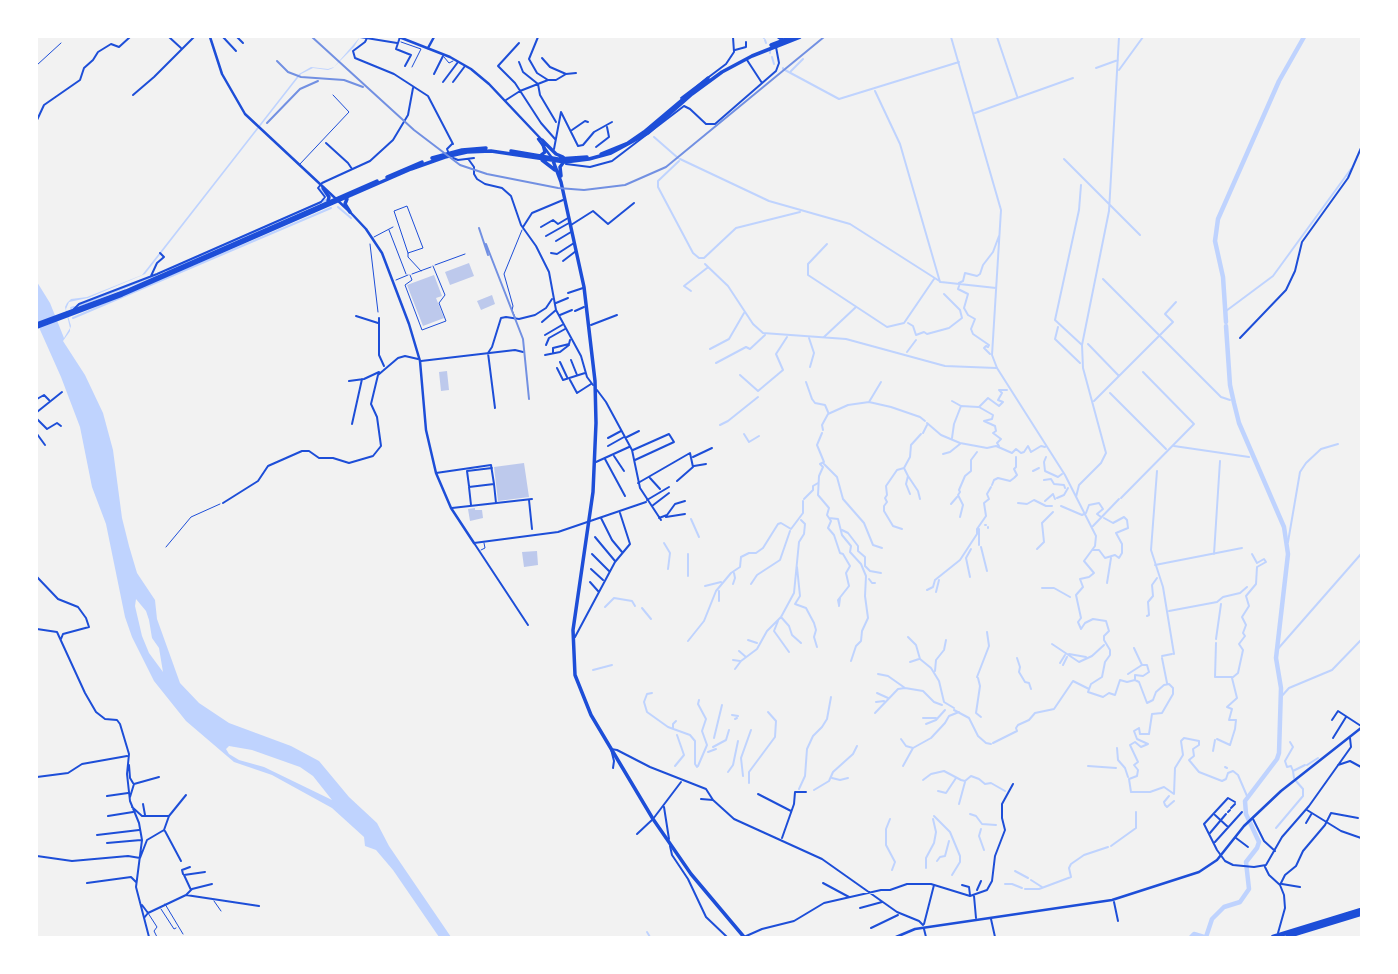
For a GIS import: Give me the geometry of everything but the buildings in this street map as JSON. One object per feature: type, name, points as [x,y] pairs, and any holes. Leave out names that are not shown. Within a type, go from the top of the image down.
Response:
[{"type":"highway","points":[[1275,935],[1361,911]]},
{"type":"highway","points":[[1284,937],[1361,911]]},
{"type":"main road","points":[[210,37],[223,76],[245,114],[350,212],[373,238],[385,258],[420,360],[426,430],[436,473],[451,508],[474,543]]},
{"type":"main road","points":[[428,48],[434,37]]},
{"type":"main road","points":[[560,179],[560,166],[603,153],[636,138],[706,79],[742,58],[792,37]]},
{"type":"main road","points":[[775,45],[800,37]]},
{"type":"main road","points":[[399,40],[444,54],[483,78],[542,142],[567,162]]},
{"type":"main road","points":[[540,156],[545,152],[542,142]]},
{"type":"main road","points":[[542,142],[560,179],[577,251],[590,325],[595,387],[595,462],[572,637],[577,683],[591,715],[669,844],[743,937]]},
{"type":"main road","points":[[37,324],[140,288],[436,158],[491,148],[553,160]]},
{"type":"main road","points":[[453,153],[491,151],[567,162]]},
{"type":"main road","points":[[533,157],[547,163],[560,179]]},
{"type":"main road","points":[[70,313],[436,158]]},
{"type":"main road","points":[[322,187],[329,197],[325,204]]},
{"type":"main road","points":[[348,197],[345,204],[350,212]]},
{"type":"main road","points":[[895,937],[923,926],[976,921],[1113,900],[1206,869],[1252,818],[1298,776],[1361,727]]},
{"type":"street","points":[[37,120],[43,106],[76,83],[84,68],[98,52],[110,44],[119,47],[130,37]]},
{"type":"street","points":[[169,37],[182,49]]},
{"type":"street","points":[[132,95],[194,37]]},
{"type":"street","points":[[223,37],[236,51]]},
{"type":"street","points":[[237,37],[243,43]]},
{"type":"street","points":[[360,37],[399,40],[396,49],[411,55],[405,66]]},
{"type":"street","points":[[538,37],[529,59],[537,73],[548,80]]},
{"type":"street","points":[[681,97],[726,64],[734,51],[733,37]]},
{"type":"street","points":[[777,37],[785,37]]},
{"type":"street","points":[[367,38],[365,43],[353,51],[355,58],[394,74],[430,99],[453,144]]},
{"type":"street","points":[[567,162],[590,167],[612,160],[649,135],[684,106],[706,124],[713,125],[773,75],[779,65],[772,38]]},
{"type":"street","points":[[734,51],[746,47],[746,42]]},
{"type":"street","points":[[519,43],[498,66],[555,139]]},
{"type":"street","points":[[434,74],[444,54]]},
{"type":"street","points":[[542,58],[550,67],[566,74]]},
{"type":"street","points":[[443,82],[456,60]]},
{"type":"street","points":[[519,62],[523,72],[538,85],[540,94],[558,124]]},
{"type":"street","points":[[740,64],[746,62],[762,84]]},
{"type":"street","points":[[453,82],[465,65]]},
{"type":"street","points":[[506,101],[520,91],[548,80],[556,80],[566,74],[576,73]]},
{"type":"street","points":[[70,313],[79,304],[151,276],[321,202],[325,197],[318,188],[373,159],[393,140],[408,115],[413,88]]},
{"type":"street","points":[[554,151],[561,111],[576,144],[581,146],[594,132],[612,122]]},
{"type":"street","points":[[570,131],[585,121],[588,122]]},
{"type":"street","points":[[596,147],[609,137],[607,126]]},
{"type":"street","points":[[326,143],[352,170]]},
{"type":"street","points":[[458,144],[447,149],[449,154],[457,160],[474,158]]},
{"type":"street","points":[[1240,338],[1286,290],[1302,242],[1348,178],[1361,148]]},
{"type":"street","points":[[468,160],[475,168],[474,176],[477,179],[509,192],[523,228],[549,272],[556,310],[582,358],[586,373],[606,402],[631,449],[638,483],[660,519]]},
{"type":"street","points":[[523,228],[532,213],[565,197]]},
{"type":"street","points":[[546,236],[593,211],[608,224],[634,203]]},
{"type":"street","points":[[541,227],[553,220],[557,225],[570,222]]},
{"type":"street","points":[[556,242],[572,232]]},
{"type":"street","points":[[551,253],[557,254],[575,242]]},
{"type":"street","points":[[563,261],[577,251]]},
{"type":"street","points":[[151,276],[151,271],[163,258],[161,254]]},
{"type":"street","points":[[568,293],[584,287]]},
{"type":"street","points":[[495,408],[488,353],[501,317],[517,319],[538,314],[554,297]]},
{"type":"street","points":[[555,304],[568,298]]},
{"type":"street","points":[[559,315],[587,306]]},
{"type":"street","points":[[542,323],[556,310]]},
{"type":"street","points":[[590,325],[617,315]]},
{"type":"street","points":[[356,316],[379,324]]},
{"type":"street","points":[[379,318],[379,355],[385,367]]},
{"type":"street","points":[[545,335],[563,324]]},
{"type":"street","points":[[546,345],[549,338],[566,329]]},
{"type":"street","points":[[545,355],[568,348],[569,335]]},
{"type":"street","points":[[553,354],[554,348],[575,345]]},
{"type":"street","points":[[349,382],[380,371],[401,356],[420,360],[514,350],[523,352]]},
{"type":"street","points":[[571,360],[577,376]]},
{"type":"street","points":[[560,362],[577,393],[595,387]]},
{"type":"street","points":[[557,368],[563,380],[586,373]]},
{"type":"street","points":[[223,503],[258,481],[268,466],[302,451],[309,451],[319,458],[333,458],[349,463],[373,456],[381,444],[377,417],[371,402],[380,371]]},
{"type":"street","points":[[352,424],[362,379]]},
{"type":"street","points":[[37,412],[62,393]]},
{"type":"street","points":[[37,399],[44,395],[50,401]]},
{"type":"street","points":[[37,419],[47,429],[57,423],[61,426]]},
{"type":"street","points":[[608,438],[622,431]]},
{"type":"street","points":[[608,446],[639,431]]},
{"type":"street","points":[[37,434],[45,445]]},
{"type":"street","points":[[595,462],[669,434],[674,442],[634,460]]},
{"type":"street","points":[[692,457],[712,448]]},
{"type":"street","points":[[638,483],[689,453],[693,467]]},
{"type":"street","points":[[614,455],[624,471]]},
{"type":"street","points":[[606,459],[625,496]]},
{"type":"street","points":[[677,481],[693,467],[706,464]]},
{"type":"street","points":[[436,473],[492,467]]},
{"type":"street","points":[[492,467],[496,503]]},
{"type":"street","points":[[471,506],[467,471],[492,467]]},
{"type":"street","points":[[650,477],[660,489]]},
{"type":"street","points":[[469,487],[494,484]]},
{"type":"street","points":[[528,625],[474,543],[558,532],[620,512],[647,501],[669,487]]},
{"type":"street","points":[[651,507],[669,493]]},
{"type":"street","points":[[451,508],[530,499],[532,529]]},
{"type":"street","points":[[660,519],[675,504],[685,501]]},
{"type":"street","points":[[572,637],[576,636],[615,562],[630,542],[620,512]]},
{"type":"street","points":[[660,519],[685,514]]},
{"type":"street","points":[[601,518],[612,540],[623,552]]},
{"type":"street","points":[[595,537],[615,562]]},
{"type":"street","points":[[592,554],[610,571]]},
{"type":"street","points":[[591,569],[604,582]]},
{"type":"street","points":[[37,577],[58,599],[78,607],[86,618],[89,627],[63,634],[61,639]]},
{"type":"street","points":[[590,582],[599,591]]},
{"type":"street","points":[[37,629],[54,631],[61,639],[96,712],[105,719],[117,720],[129,756],[130,778],[134,784],[130,798]]},
{"type":"street","points":[[1332,720],[1338,711],[1361,727]]},
{"type":"street","points":[[1333,738],[1346,716]]},
{"type":"street","points":[[1265,866],[1282,837],[1306,810],[1350,747],[1350,738]]},
{"type":"street","points":[[613,768],[611,749],[706,789],[713,800],[734,818],[822,859],[899,914],[919,921],[926,937]]},
{"type":"street","points":[[37,777],[73,771],[82,764],[129,756]]},
{"type":"street","points":[[1337,765],[1350,761],[1361,767]]},
{"type":"street","points":[[129,765],[127,774],[130,798],[142,840],[136,883],[149,937]]},
{"type":"street","points":[[134,784],[159,777]]},
{"type":"street","points":[[637,834],[653,819],[682,781]]},
{"type":"street","points":[[977,891],[987,890],[992,881],[995,856],[1005,830],[1002,804],[1013,784]]},
{"type":"street","points":[[107,796],[129,792]]},
{"type":"street","points":[[781,839],[792,811],[795,792],[806,792]]},
{"type":"street","points":[[758,794],[792,811]]},
{"type":"street","points":[[140,858],[147,840],[164,830],[169,817],[186,795]]},
{"type":"street","points":[[1209,834],[1235,803],[1228,798],[1204,823],[1209,834],[1220,856],[1229,864],[1265,866]]},
{"type":"street","points":[[701,799],[713,800]]},
{"type":"street","points":[[143,804],[145,816]]},
{"type":"street","points":[[132,806],[145,816],[169,817]]},
{"type":"street","points":[[663,806],[672,855],[688,879],[706,917],[727,937]]},
{"type":"street","points":[[1306,810],[1341,831],[1361,838]]},
{"type":"street","points":[[108,816],[134,811]]},
{"type":"street","points":[[1213,842],[1242,812]]},
{"type":"street","points":[[1306,823],[1312,812]]},
{"type":"street","points":[[1275,935],[1285,903],[1280,884],[1296,866],[1305,847],[1332,812],[1358,818]]},
{"type":"street","points":[[1214,815],[1228,827]]},
{"type":"street","points":[[1252,818],[1264,841],[1275,851]]},
{"type":"street","points":[[97,835],[140,830]]},
{"type":"street","points":[[164,830],[181,861]]},
{"type":"street","points":[[1235,837],[1248,847]]},
{"type":"street","points":[[107,843],[142,840]]},
{"type":"street","points":[[37,856],[72,861],[124,856],[140,858]]},
{"type":"street","points":[[1265,866],[1269,875],[1280,884],[1300,887]]},
{"type":"street","points":[[190,867],[182,870],[191,890]]},
{"type":"street","points":[[184,875],[205,872]]},
{"type":"street","points":[[87,883],[131,877],[136,883]]},
{"type":"street","points":[[972,895],[981,881]]},
{"type":"street","points":[[823,883],[849,897]]},
{"type":"street","points":[[743,937],[793,921],[820,904],[913,883],[934,884],[972,895]]},
{"type":"street","points":[[144,919],[148,912],[191,890],[212,884]]},
{"type":"street","points":[[923,926],[934,884]]},
{"type":"street","points":[[962,885],[969,887],[976,921]]},
{"type":"street","points":[[185,895],[259,906]]},
{"type":"street","points":[[860,908],[884,902],[887,898]]},
{"type":"street","points":[[1113,900],[1118,921]]},
{"type":"street","points":[[141,904],[148,912]]},
{"type":"street","points":[[871,928],[899,914]]},
{"type":"street","points":[[991,918],[995,937]]},
{"type":"lane","points":[[399,40],[421,49],[412,66]]},
{"type":"lane","points":[[299,165],[349,111],[333,95]]},
{"type":"lane","points":[[408,253],[423,248],[407,206],[394,211],[410,260],[419,266],[421,271]]},
{"type":"lane","points":[[373,238],[393,227]]},
{"type":"lane","points":[[517,319],[512,310],[503,274],[523,228]]},
{"type":"lane","points":[[389,230],[406,276]]},
{"type":"lane","points":[[394,280],[465,254]]},
{"type":"lane","points":[[410,275],[412,280],[405,285],[422,330],[446,321],[439,303],[445,295],[433,266]]},
{"type":"lane","points":[[642,439],[644,445]]},
{"type":"lane","points":[[166,547],[191,517],[223,503]]},
{"type":"lane","points":[[479,551],[484,549],[484,542]]},
{"type":"lane","points":[[213,899],[221,911]]},
{"type":"lane","points":[[165,904],[183,934]]},
{"type":"lane","points":[[160,907],[174,929],[176,928]]},
{"type":"lane","points":[[148,912],[157,927],[154,931],[157,937]]},
{"type":"path","points":[[37,65],[61,43]]},
{"type":"path","points":[[373,238],[370,243],[371,261],[379,318]]},
{"type":"water","points":[[360,37],[354,47],[334,67]]},
{"type":"water","points":[[311,67],[334,67],[328,70],[313,68],[301,74],[145,274],[88,298],[69,302],[66,309],[71,326],[70,331],[63,341],[85,375],[103,413],[113,450],[122,518],[129,546],[137,573],[155,600],[157,619],[180,683],[199,703],[229,723],[291,746],[319,761],[349,797],[377,823],[389,846],[451,937],[439,937],[393,870],[376,850],[365,846],[364,837],[332,808],[272,775],[234,762],[186,721],[154,681],[125,617],[106,524],[92,487],[80,427],[37,323],[37,282],[50,303],[64,338],[70,328],[65,307],[71,299],[87,297],[142,275],[299,74]],"holes":[[[136,599],[146,611],[152,638],[159,648],[163,672],[149,653],[142,636],[135,606]],[[229,746],[252,750],[300,767],[313,776],[332,800],[264,767],[239,760],[229,754],[226,749]]]},
{"type":"waterway","points":[[951,37],[1001,210],[992,355],[997,368],[1065,475],[1096,536],[1095,546],[1084,561],[1094,573],[1080,579],[1083,587],[1076,595],[1081,618],[1078,622],[1081,629],[1093,619],[1106,621],[1109,631],[1104,640],[1110,655],[1105,662],[1102,677],[1091,684],[1088,692],[1103,697],[1109,693],[1115,695],[1120,680],[1135,680],[1139,682],[1147,703],[1153,700],[1156,692],[1164,685],[1169,684],[1173,688],[1173,694],[1162,713],[1152,714],[1149,734],[1140,734],[1139,728],[1134,731],[1137,739],[1148,744],[1141,747],[1135,742],[1130,745],[1138,762],[1134,765],[1138,770],[1137,776],[1129,779],[1131,792],[1150,792],[1164,787],[1174,794],[1175,768],[1183,755],[1181,741],[1184,738],[1199,741],[1199,745],[1193,749],[1194,756],[1189,760],[1199,772],[1222,781],[1233,771],[1238,775],[1247,796]]},
{"type":"waterway","points":[[997,37],[1017,96]]},
{"type":"waterway","points":[[1076,497],[1079,485],[1101,463],[1106,453],[1083,368],[1082,345],[1109,211],[1119,37]]},
{"type":"waterway","points":[[1119,70],[1143,37]]},
{"type":"waterway","points":[[1226,322],[1223,277],[1215,241],[1218,219],[1279,81],[1304,37]]},
{"type":"waterway","points":[[772,57],[774,64]]},
{"type":"waterway","points":[[791,71],[803,59]]},
{"type":"waterway","points":[[1096,68],[1118,60]]},
{"type":"waterway","points":[[785,70],[839,99],[959,62]]},
{"type":"waterway","points":[[975,113],[1073,78]]},
{"type":"waterway","points":[[875,91],[900,144],[940,282]]},
{"type":"waterway","points":[[654,137],[678,158]]},
{"type":"waterway","points":[[680,159],[769,201],[850,224],[941,282],[996,288]]},
{"type":"waterway","points":[[1064,159],[1140,235]]},
{"type":"waterway","points":[[679,161],[658,181],[658,187],[693,253],[699,258],[704,258],[736,228],[800,212]]},
{"type":"waterway","points":[[1226,311],[1273,276],[1351,169]]},
{"type":"waterway","points":[[1081,185],[1079,210],[1055,320],[1082,345]]},
{"type":"waterway","points":[[320,189],[327,196]]},
{"type":"waterway","points":[[168,270],[326,200]]},
{"type":"waterway","points":[[338,207],[351,218]]},
{"type":"waterway","points":[[73,318],[331,208]]},
{"type":"waterway","points":[[959,283],[963,281],[965,273],[977,276],[980,274],[999,236]]},
{"type":"waterway","points":[[827,244],[808,264],[808,275],[887,327],[904,323],[934,279]]},
{"type":"waterway","points":[[705,264],[728,286],[753,324],[763,333],[846,339],[945,366],[996,368]]},
{"type":"waterway","points":[[691,291],[684,286],[707,268]]},
{"type":"waterway","points":[[78,306],[156,275]]},
{"type":"waterway","points":[[1103,279],[1221,397],[1230,400]]},
{"type":"waterway","points":[[959,286],[958,289],[968,294],[964,308],[968,315],[975,319],[971,329],[973,334],[989,345],[984,348],[990,354]]},
{"type":"waterway","points":[[908,323],[913,326],[916,335],[924,332],[927,334],[949,328],[962,318],[960,310],[944,294]]},
{"type":"waterway","points":[[1094,401],[1173,322],[1165,314],[1176,302]]},
{"type":"waterway","points":[[824,337],[856,307]]},
{"type":"waterway","points":[[710,349],[729,339],[744,313]]},
{"type":"waterway","points":[[1206,937],[1212,919],[1224,907],[1240,902],[1249,889],[1246,862],[1259,842],[1246,814],[1245,801],[1279,753],[1281,688],[1276,658],[1288,554],[1284,527],[1239,423],[1230,385],[1226,326]]},
{"type":"waterway","points":[[1058,327],[1055,339],[1080,363]]},
{"type":"waterway","points":[[716,363],[746,347],[750,349],[765,335]]},
{"type":"waterway","points":[[740,375],[758,391],[783,370],[776,354],[787,337]]},
{"type":"waterway","points":[[809,338],[814,353],[810,367]]},
{"type":"waterway","points":[[907,352],[916,340]]},
{"type":"waterway","points":[[1088,344],[1119,376]]},
{"type":"waterway","points":[[1121,498],[1194,424],[1143,372]]},
{"type":"waterway","points":[[806,382],[812,399],[815,403],[825,405],[828,412]]},
{"type":"waterway","points":[[869,402],[881,382]]},
{"type":"waterway","points":[[999,446],[997,443],[1001,439],[993,433],[996,431],[995,426],[984,421],[992,419],[993,415],[979,407],[988,398],[999,406],[1003,402],[998,400],[1002,393],[999,390],[1007,390]]},
{"type":"waterway","points":[[1110,393],[1166,449]]},
{"type":"waterway","points":[[720,425],[758,397]]},
{"type":"waterway","points":[[952,401],[961,406]]},
{"type":"waterway","points":[[823,430],[822,425],[828,414],[848,405],[869,402],[891,407],[925,421]]},
{"type":"waterway","points":[[952,438],[961,406],[978,407]]},
{"type":"waterway","points":[[927,423],[941,435],[960,443],[987,448],[996,446],[1012,453],[1016,449],[1024,452],[1028,446],[1031,452],[1041,446],[1045,447]]},
{"type":"waterway","points":[[923,433],[927,425]]},
{"type":"waterway","points":[[822,433],[817,445],[824,462],[820,464],[823,467],[819,476],[818,495],[829,508],[827,515],[831,521],[828,528],[834,535],[840,553],[850,566],[846,573],[849,586],[838,600],[839,605]]},
{"type":"waterway","points":[[744,434],[749,442],[759,436]]},
{"type":"waterway","points":[[902,529],[893,526],[884,511],[887,502],[886,486],[897,470],[904,468],[910,457],[911,445],[921,434]]},
{"type":"waterway","points":[[943,454],[960,444]]},
{"type":"waterway","points":[[1288,542],[1300,472],[1321,449],[1338,444]]},
{"type":"waterway","points":[[1174,446],[1249,457]]},
{"type":"waterway","points":[[960,517],[963,505],[958,495],[959,490],[965,476],[971,471],[971,460],[977,452]]},
{"type":"waterway","points":[[992,485],[998,478],[1010,481],[1017,475],[1014,469],[1016,457]]},
{"type":"waterway","points":[[1046,457],[1045,471],[1058,477],[1062,474]]},
{"type":"waterway","points":[[1214,554],[1220,461]]},
{"type":"waterway","points":[[824,464],[837,477],[843,499],[864,523],[873,545],[882,548]]},
{"type":"waterway","points":[[904,468],[910,494]]},
{"type":"waterway","points":[[1033,471],[1039,468]]},
{"type":"waterway","points":[[1157,471],[1151,550],[1163,587],[1174,654]]},
{"type":"waterway","points":[[908,476],[920,499]]},
{"type":"waterway","points":[[1044,480],[1051,479],[1054,484],[1064,485],[1065,488]]},
{"type":"waterway","points":[[804,499],[818,483]]},
{"type":"waterway","points":[[927,590],[960,560],[977,534],[977,529],[986,516],[984,503],[989,499],[987,494],[991,487]]},
{"type":"waterway","points":[[1057,498],[1064,495],[1068,488]]},
{"type":"waterway","points":[[1045,501],[1053,494],[1055,499]]},
{"type":"waterway","points":[[951,504],[957,497]]},
{"type":"waterway","points":[[1093,526],[1119,499]]},
{"type":"waterway","points":[[1018,503],[1027,504],[1034,500],[1052,506]]},
{"type":"waterway","points":[[688,641],[704,621],[716,591],[731,573],[740,567],[741,557],[763,548],[778,524],[791,529],[803,513],[803,501]]},
{"type":"waterway","points":[[1086,513],[1089,505],[1099,503],[1103,509],[1097,514],[1101,517]]},
{"type":"waterway","points":[[1061,506],[1084,514]]},
{"type":"waterway","points":[[1037,549],[1044,542],[1042,523],[1053,512]]},
{"type":"waterway","points":[[1093,550],[1099,550],[1105,558],[1115,555],[1119,558],[1122,553],[1122,544],[1116,533],[1128,528],[1127,520],[1124,517],[1113,523],[1104,518]]},
{"type":"waterway","points":[[829,518],[838,519],[842,535],[851,546],[850,552],[861,564],[866,576],[868,618],[851,661]]},
{"type":"waterway","points":[[691,519],[699,537]]},
{"type":"waterway","points":[[735,669],[757,649],[767,631],[781,617],[794,593],[799,542],[804,534],[805,524],[801,520]]},
{"type":"waterway","points":[[979,529],[979,545]]},
{"type":"waterway","points":[[842,530],[848,533],[858,546],[858,551],[865,557],[865,566],[870,571],[881,573]]},
{"type":"waterway","points":[[751,584],[757,575],[780,560],[790,531]]},
{"type":"waterway","points":[[664,543],[670,553],[668,569]]},
{"type":"waterway","points":[[981,547],[987,571]]},
{"type":"waterway","points":[[1155,565],[1242,548]]},
{"type":"waterway","points":[[970,577],[966,558],[971,549]]},
{"type":"waterway","points":[[688,554],[688,576]]},
{"type":"waterway","points":[[1217,739],[1230,745],[1235,729],[1236,720],[1229,720],[1232,709],[1227,707],[1237,698],[1232,678],[1238,673],[1243,650],[1239,644],[1245,636],[1243,633],[1246,625],[1242,617],[1249,606],[1246,596],[1256,584],[1257,567],[1266,562],[1264,559],[1257,563],[1252,554]]},
{"type":"waterway","points":[[1276,651],[1361,554]]},
{"type":"waterway","points":[[1107,583],[1111,558]]},
{"type":"waterway","points":[[797,567],[800,596],[795,604],[806,608],[814,623],[817,647]]},
{"type":"waterway","points":[[733,584],[734,573]]},
{"type":"waterway","points":[[1147,616],[1148,602],[1153,596],[1152,585],[1157,578]]},
{"type":"waterway","points":[[869,579],[875,583]]},
{"type":"waterway","points":[[936,592],[939,580]]},
{"type":"waterway","points":[[705,586],[721,582]]},
{"type":"waterway","points":[[1169,611],[1217,602],[1223,597],[1240,593],[1247,587]]},
{"type":"waterway","points":[[1042,588],[1054,588],[1070,597]]},
{"type":"waterway","points":[[719,591],[719,601]]},
{"type":"waterway","points":[[605,607],[614,598],[632,601],[635,606]]},
{"type":"waterway","points":[[839,606],[840,598]]},
{"type":"waterway","points":[[1216,639],[1221,604]]},
{"type":"waterway","points":[[642,608],[651,619]]},
{"type":"waterway","points":[[781,617],[789,626],[792,635],[801,643]]},
{"type":"waterway","points":[[778,621],[774,631],[789,652]]},
{"type":"waterway","points":[[977,677],[989,646],[987,632]]},
{"type":"waterway","points":[[908,637],[916,645],[920,659],[931,668],[939,681],[944,702],[954,708]]},
{"type":"waterway","points":[[748,640],[757,643]]},
{"type":"waterway","points":[[935,671],[936,660],[944,650],[946,640]]},
{"type":"waterway","points":[[1280,698],[1289,688],[1332,670],[1361,640]]},
{"type":"waterway","points":[[1216,643],[1215,677],[1232,677]]},
{"type":"waterway","points":[[1052,644],[1079,662],[1092,656],[1104,645]]},
{"type":"waterway","points":[[1134,648],[1142,665]]},
{"type":"waterway","points":[[739,651],[746,657]]},
{"type":"waterway","points":[[1069,654],[1086,657]]},
{"type":"waterway","points":[[1162,656],[1172,654]]},
{"type":"waterway","points":[[1060,663],[1065,655]]},
{"type":"waterway","points":[[1063,665],[1067,657]]},
{"type":"waterway","points":[[1017,658],[1019,672],[1031,689]]},
{"type":"waterway","points":[[1162,658],[1167,683]]},
{"type":"waterway","points":[[910,662],[919,659]]},
{"type":"waterway","points":[[733,660],[740,661]]},
{"type":"waterway","points":[[593,670],[612,665]]},
{"type":"waterway","points":[[1128,674],[1142,665],[1147,665],[1149,672],[1143,676],[1135,675],[1135,680]]},
{"type":"waterway","points":[[878,674],[888,676],[905,688],[923,691],[934,702],[942,705]]},
{"type":"waterway","points":[[978,678],[980,686],[976,713],[981,717]]},
{"type":"waterway","points":[[993,743],[1017,731],[1018,725],[1029,720],[1035,713],[1054,709],[1073,681],[1089,689]]},
{"type":"waterway","points":[[875,713],[898,689],[905,688]]},
{"type":"waterway","points":[[652,693],[647,694],[644,702],[647,712],[668,727],[690,735],[695,741],[697,767]]},
{"type":"waterway","points":[[877,693],[888,698]]},
{"type":"waterway","points":[[799,789],[805,776],[807,749],[813,736],[827,719],[831,697]]},
{"type":"waterway","points":[[698,766],[707,745],[702,731],[706,719],[698,704],[699,700]]},
{"type":"waterway","points":[[876,702],[884,701]]},
{"type":"waterway","points":[[714,738],[722,705]]},
{"type":"waterway","points":[[926,724],[936,720],[945,710]]},
{"type":"waterway","points":[[954,710],[969,718],[978,736],[991,744]]},
{"type":"waterway","points":[[749,783],[749,772],[775,737],[776,721],[768,712]]},
{"type":"waterway","points":[[903,766],[913,748],[931,738],[949,716],[959,712]]},
{"type":"waterway","points":[[732,715],[738,716]]},
{"type":"waterway","points":[[923,718],[936,718]]},
{"type":"waterway","points":[[673,728],[676,721]]},
{"type":"waterway","points":[[713,747],[726,740],[729,730]]},
{"type":"waterway","points":[[743,776],[741,758],[751,730]]},
{"type":"waterway","points":[[675,766],[684,755],[677,735]]},
{"type":"waterway","points":[[901,739],[906,746],[913,748]]},
{"type":"waterway","points":[[1213,751],[1215,740]]},
{"type":"waterway","points":[[728,772],[733,765],[738,741]]},
{"type":"waterway","points":[[1290,742],[1293,747],[1285,761],[1287,767],[1291,766],[1293,771]]},
{"type":"waterway","points":[[814,790],[829,781],[833,772],[853,754],[857,746]]},
{"type":"waterway","points":[[1117,748],[1118,760],[1128,777]]},
{"type":"waterway","points":[[708,752],[716,749]]},
{"type":"waterway","points":[[1307,765],[1318,758]]},
{"type":"waterway","points":[[1294,778],[1293,771],[1305,765]]},
{"type":"waterway","points":[[1088,766],[1116,768]]},
{"type":"waterway","points":[[923,780],[931,774],[944,771],[965,781],[971,776],[1005,791]]},
{"type":"waterway","points":[[832,778],[848,778]]},
{"type":"waterway","points":[[938,791],[946,793],[956,778]]},
{"type":"waterway","points":[[1276,828],[1303,796],[1303,789],[1296,781]]},
{"type":"waterway","points":[[959,804],[965,782]]},
{"type":"waterway","points":[[1169,796],[1164,802],[1165,805],[1167,807],[1174,801]]},
{"type":"waterway","points":[[1111,846],[1136,828],[1136,812]]},
{"type":"waterway","points":[[970,814],[976,816],[982,824],[996,825]]},
{"type":"waterway","points":[[934,816],[950,832],[960,856],[960,862],[952,875]]},
{"type":"waterway","points":[[890,819],[886,829],[886,845],[895,862],[892,870]]},
{"type":"waterway","points":[[926,868],[926,858],[936,832],[933,819]]},
{"type":"waterway","points":[[981,829],[979,836],[984,850]]},
{"type":"waterway","points":[[937,861],[945,856],[949,841]]},
{"type":"waterway","points":[[1025,889],[1039,889],[1071,877],[1071,864],[1084,855],[1108,847]]},
{"type":"waterway","points":[[1015,871],[1028,878]]},
{"type":"waterway","points":[[1031,880],[1042,887]]},
{"type":"waterway","points":[[1005,884],[1022,888]]},
{"type":"waterway","points":[[647,932],[650,937]]},
{"type":"waterway","points":[[1191,937],[1194,934],[1204,937]]},
{"type":"railway","points":[[312,37],[414,130],[460,165],[487,174],[558,188],[584,190],[625,185],[666,167],[824,37]]},
{"type":"railway","points":[[277,61],[288,72],[301,77],[344,80],[363,87]]},
{"type":"railway","points":[[267,123],[300,89],[318,81]]},
{"type":"railway","points":[[479,228],[488,255]]},
{"type":"railway","points":[[486,244],[523,339],[529,399]]}]
